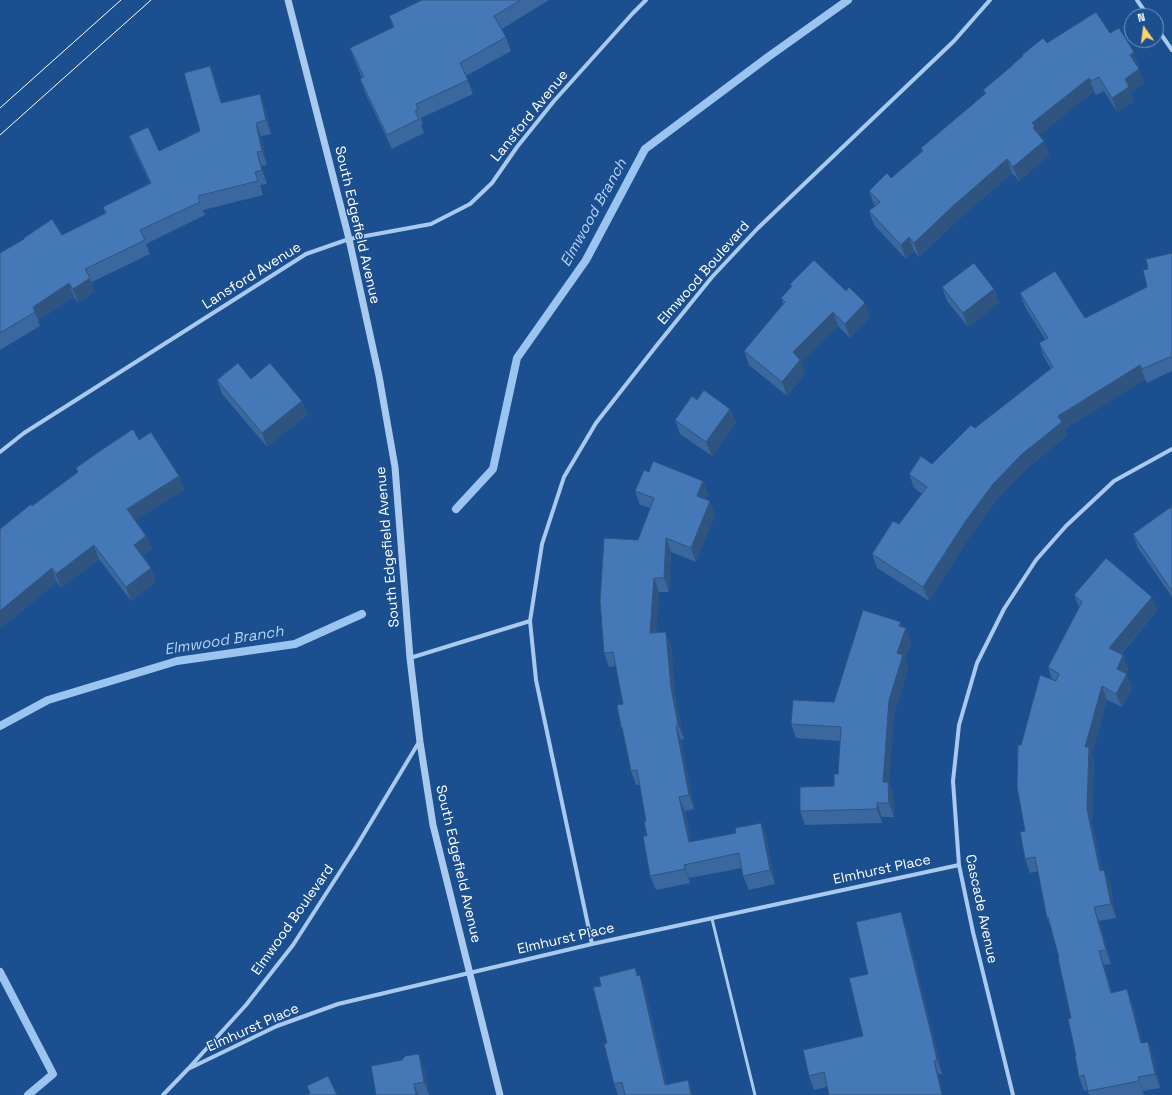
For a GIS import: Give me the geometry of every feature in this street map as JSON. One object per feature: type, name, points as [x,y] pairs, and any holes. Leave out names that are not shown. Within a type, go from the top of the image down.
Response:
[{"type":"street","name":"South Edgefield Avenue","points":[[288,0],[349,239],[379,376],[395,467],[410,658],[420,742],[433,825],[500,1095]]},
{"type":"street","name":"Lansford Avenue","points":[[0,452],[24,433],[306,254],[349,239],[432,224],[470,204],[492,183],[517,147],[554,101],[646,0]]},
{"type":"street","name":"Elmwood Boulevard","points":[[592,944],[536,680],[530,621],[542,544],[564,477],[596,423],[712,277],[758,228],[954,41],[990,0]]},
{"type":"street","points":[[1164,38],[1172,50]]},
{"type":"street","name":"Cascade Avenue","points":[[1013,1095],[973,932],[959,864],[953,780],[959,725],[977,663],[1004,609],[1036,560],[1066,526],[1114,481],[1172,450]]},
{"type":"street","points":[[410,658],[530,621]]},
{"type":"street","name":"Elmwood Boulevard","points":[[163,1095],[246,1005],[293,945],[356,847],[420,742]]},
{"type":"street","name":"Elmhurst Place","points":[[188,1069],[277,1026],[338,1004],[592,944],[959,864]]},
{"type":"lane","points":[[712,919],[755,1095]]},
{"type":"building","points":[[422,0],[521,0],[494,16],[506,37],[460,63],[468,80],[416,104],[418,110],[415,111],[419,119],[387,135],[360,79],[364,77],[350,48],[394,27],[389,16]]},
{"type":"building","points":[[1096,12],[1110,33],[1119,28],[1124,36],[1124,48],[1132,48],[1134,52],[1130,55],[1139,69],[1125,79],[1129,87],[1112,98],[1099,77],[1091,81],[1089,78],[1032,123],[1035,126],[1033,128],[1044,141],[1013,167],[1007,159],[954,205],[914,243],[909,237],[901,245],[869,211],[880,202],[869,191],[887,173],[891,178],[923,151],[921,148],[986,93],[983,90],[1013,65],[1023,56],[1022,55],[1043,38],[1047,43]]},
{"type":"building","points":[[210,66],[221,103],[260,94],[266,120],[256,123],[262,151],[257,152],[262,170],[255,172],[258,181],[198,196],[200,202],[140,230],[145,240],[85,269],[90,278],[73,289],[69,283],[33,307],[35,312],[0,333],[0,253],[24,239],[52,219],[62,235],[106,213],[103,207],[151,183],[129,136],[148,127],[159,151],[200,131],[184,73]]},
{"type":"building","points":[[1172,253],[1172,356],[1142,369],[1140,365],[1058,416],[1062,422],[1022,454],[993,484],[965,522],[923,587],[872,554],[893,521],[899,524],[927,487],[909,474],[921,456],[932,464],[971,425],[975,428],[1053,367],[1039,343],[1048,338],[1020,293],[1055,271],[1085,318],[1147,287],[1143,270],[1148,269],[1146,259]]},
{"type":"building","points":[[814,260],[846,291],[849,287],[865,303],[845,324],[833,312],[793,352],[800,360],[782,382],[744,351],[785,302],[781,298],[792,286],[790,284]]},
{"type":"building","points":[[974,263],[994,289],[963,313],[942,287]]},
{"type":"building","points":[[238,363],[251,379],[270,363],[302,401],[262,433],[217,380]]},
{"type":"building","points":[[704,390],[730,409],[706,442],[675,420],[692,396],[697,400]]},
{"type":"building","points":[[133,429],[139,440],[151,432],[179,476],[127,509],[146,536],[134,545],[151,568],[126,587],[94,545],[56,574],[52,568],[0,611],[0,529],[31,504],[32,506],[78,472],[76,468]]},
{"type":"building","points":[[653,461],[703,481],[697,496],[710,501],[691,548],[666,538],[664,578],[654,578],[650,633],[666,632],[671,687],[678,725],[676,726],[689,795],[679,797],[689,842],[736,833],[735,828],[761,823],[770,870],[743,876],[739,853],[684,865],[685,869],[650,876],[643,836],[647,836],[644,822],[646,821],[637,770],[631,771],[621,727],[617,705],[623,704],[613,652],[604,653],[600,601],[604,538],[638,540],[654,498],[635,491],[644,470],[649,472]]},
{"type":"building","points":[[1172,507],[1172,591],[1133,534]]},
{"type":"building","points":[[1106,558],[1152,597],[1109,648],[1123,655],[1117,669],[1127,674],[1116,694],[1102,686],[1085,747],[1089,747],[1087,809],[1100,871],[1104,870],[1111,904],[1094,907],[1106,950],[1099,951],[1111,993],[1127,989],[1141,1043],[1148,1042],[1155,1074],[1138,1077],[1139,1081],[1088,1091],[1084,1075],[1079,1077],[1068,1019],[1071,1018],[1059,958],[1048,917],[1047,918],[1035,857],[1025,859],[1020,832],[1025,831],[1017,787],[1018,745],[1021,745],[1040,675],[1056,681],[1059,674],[1048,667],[1082,602],[1074,595]]},
{"type":"building","points":[[863,610],[901,622],[899,626],[906,628],[897,653],[903,655],[889,700],[883,782],[888,782],[889,803],[877,803],[877,809],[800,811],[800,787],[834,786],[834,774],[838,774],[841,727],[791,724],[793,700],[834,702]]},
{"type":"building","points":[[901,912],[931,1033],[937,1060],[934,1061],[942,1095],[829,1095],[824,1072],[809,1076],[803,1050],[863,1036],[849,978],[868,974],[856,922]]},
{"type":"building","points":[[635,968],[637,976],[640,975],[665,1085],[688,1080],[691,1095],[625,1095],[622,1082],[614,1084],[604,1044],[607,1043],[593,987],[601,986],[599,977]]},
{"type":"building","points":[[419,1054],[424,1082],[414,1084],[416,1095],[376,1095],[371,1066],[402,1060],[405,1056]]},
{"type":"building","points":[[328,1076],[337,1095],[305,1095],[310,1093],[307,1086]]},
{"type":"waterway","name":"Elmwood Branch","points":[[456,509],[493,469],[517,358],[586,260],[645,149],[768,57],[848,0]]},
{"type":"waterway","name":"Elmwood Branch","points":[[0,726],[48,700],[177,661],[295,644],[362,614]]},
{"type":"waterway","name":"Elmwood Branch","points":[[0,972],[53,1074],[28,1095]]},
{"type":"tram line","points":[[0,108],[121,0]]},
{"type":"tram line","points":[[0,135],[151,0]]}]
